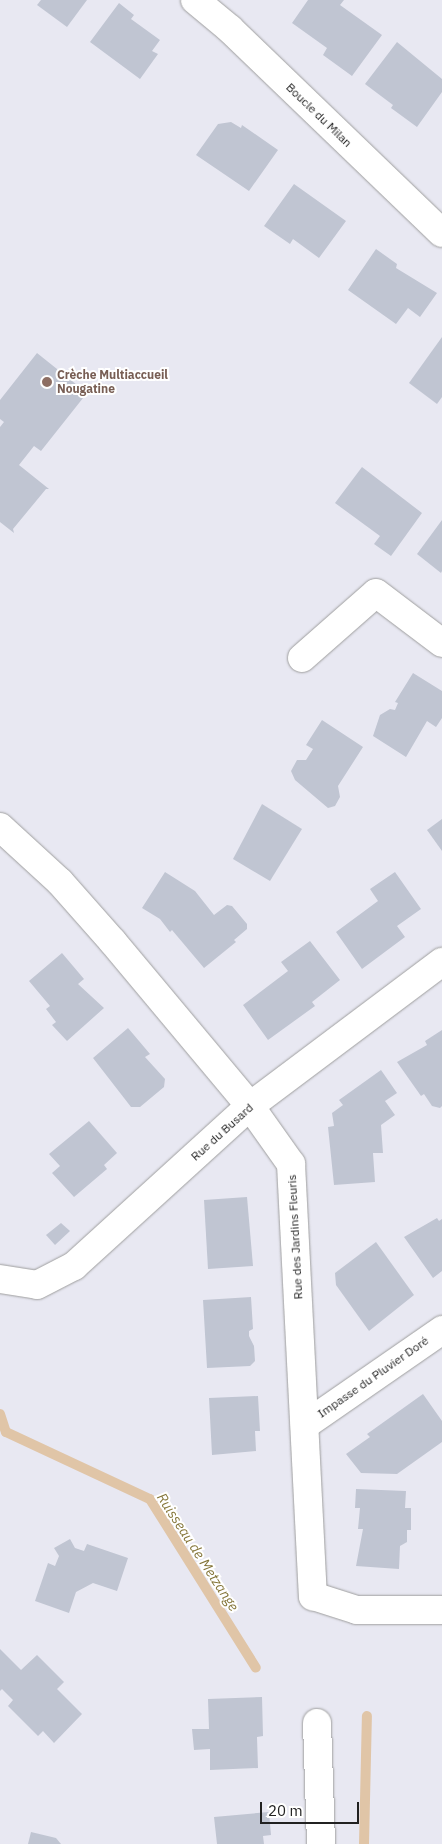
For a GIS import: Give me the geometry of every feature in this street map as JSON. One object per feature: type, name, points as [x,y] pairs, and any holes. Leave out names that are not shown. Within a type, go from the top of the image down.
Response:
[{"type":"street","name":"Boucle du Milan","points":[[195,0],[230,29],[442,233]]},
{"type":"street","points":[[302,658],[376,593],[442,642]]},
{"type":"street","name":"Rue des Jardins Fleuris","points":[[0,826],[67,890],[250,1106],[291,1164],[313,1596],[357,1610],[442,1610]]},
{"type":"street","name":"Rue du Busard","points":[[0,1279],[37,1285],[74,1266],[250,1106],[442,962]]},
{"type":"street","name":"Impasse du Pluvier Doré","points":[[305,1425],[442,1330]]},
{"type":"street","points":[[316,1723],[321,1844]]},
{"type":"building","points":[[41,0],[87,0],[67,27],[37,5]]},
{"type":"building","points":[[308,0],[344,0],[340,5],[382,35],[352,76],[323,55],[327,48],[292,23]]},
{"type":"building","points":[[119,3],[134,15],[131,19],[160,40],[152,51],[158,54],[140,79],[90,42]]},
{"type":"building","points":[[397,42],[442,79],[442,92],[417,127],[391,108],[393,105],[365,84]]},
{"type":"building","points":[[231,122],[241,128],[242,125],[278,150],[249,191],[196,155],[218,124]]},
{"type":"building","points":[[294,184],[346,221],[319,258],[293,239],[290,244],[264,226]]},
{"type":"building","points":[[376,249],[397,264],[396,268],[437,293],[420,317],[408,308],[396,324],[348,290]]},
{"type":"building","points":[[442,337],[442,397],[437,404],[409,383]]},
{"type":"building","points":[[37,353],[87,393],[41,451],[34,446],[19,465],[49,489],[46,489],[13,529],[14,533],[0,522],[0,427],[4,422],[0,419],[0,400]]},
{"type":"building","points":[[362,467],[422,513],[391,556],[374,544],[380,536],[335,503]]},
{"type":"building","points":[[442,520],[442,571],[441,573],[417,554]]},
{"type":"building","points":[[413,673],[442,691],[442,718],[436,727],[427,721],[406,757],[373,736],[380,715],[390,709],[395,710],[398,703],[395,702]]},
{"type":"building","points":[[322,720],[363,747],[338,786],[340,797],[335,806],[328,808],[295,780],[291,771],[297,760],[306,760],[313,749],[306,745]]},
{"type":"building","points":[[262,804],[302,829],[270,881],[233,859]]},
{"type":"building","points":[[442,819],[442,851],[427,830]]},
{"type":"building","points":[[165,872],[195,891],[214,915],[227,905],[232,906],[247,924],[247,929],[234,940],[236,942],[204,968],[172,930],[170,932],[160,919],[142,908]]},
{"type":"building","points":[[395,872],[421,909],[397,926],[405,937],[362,969],[336,932],[378,901],[370,889]]},
{"type":"building","points":[[310,941],[340,980],[312,1002],[315,1006],[268,1040],[243,1005],[288,971],[281,962]]},
{"type":"building","points":[[62,953],[84,979],[78,984],[104,1008],[67,1041],[52,1025],[56,1022],[46,1009],[50,1006],[29,981]]},
{"type":"building","points":[[128,1028],[150,1054],[145,1057],[165,1079],[164,1087],[140,1107],[131,1107],[93,1058]]},
{"type":"building","points":[[442,1030],[442,1106],[440,1108],[432,1106],[424,1094],[421,1096],[397,1062],[427,1045],[425,1041]]},
{"type":"building","points":[[381,1070],[397,1093],[385,1101],[395,1115],[381,1125],[383,1153],[373,1153],[375,1182],[334,1185],[328,1127],[334,1126],[332,1113],[343,1105],[339,1100]]},
{"type":"building","points":[[89,1121],[117,1153],[104,1165],[107,1169],[74,1197],[52,1173],[60,1166],[49,1154]]},
{"type":"building","points":[[247,1197],[253,1266],[208,1269],[204,1200]]},
{"type":"building","points":[[437,1218],[439,1221],[442,1219],[442,1271],[433,1278],[404,1237]]},
{"type":"building","points":[[61,1223],[70,1231],[55,1245],[46,1235]]},
{"type":"building","points":[[376,1242],[414,1295],[369,1331],[336,1285],[335,1273]]},
{"type":"building","points":[[251,1297],[253,1329],[249,1331],[249,1336],[254,1346],[255,1361],[250,1366],[207,1368],[203,1300]]},
{"type":"building","points":[[423,1394],[442,1421],[442,1442],[397,1474],[361,1473],[346,1454],[370,1437],[367,1434]]},
{"type":"building","points":[[258,1396],[260,1431],[255,1431],[256,1451],[212,1455],[209,1398]]},
{"type":"building","points":[[356,1489],[406,1491],[405,1508],[411,1508],[411,1530],[407,1530],[407,1542],[400,1546],[399,1569],[356,1566],[363,1529],[358,1529],[360,1508],[355,1508]]},
{"type":"building","points":[[70,1539],[75,1548],[84,1551],[87,1544],[128,1558],[117,1591],[93,1583],[76,1592],[69,1613],[35,1601],[48,1563],[55,1566],[59,1556],[54,1548]]},
{"type":"building","points":[[0,1649],[21,1670],[37,1655],[64,1682],[57,1689],[82,1714],[54,1743],[43,1731],[38,1736],[8,1706],[13,1700],[2,1689],[0,1691]]},
{"type":"building","points":[[262,1697],[263,1736],[257,1737],[258,1768],[210,1770],[210,1749],[194,1750],[192,1729],[209,1729],[208,1699]]},
{"type":"building","points":[[269,1812],[271,1835],[263,1836],[264,1844],[217,1844],[214,1817]]},
{"type":"building","points":[[31,1832],[56,1838],[61,1844],[28,1844]]},
{"type":"waterway","name":"Ruisseau de Metzange","points":[[0,1414],[6,1432],[150,1499],[256,1668]]},
{"type":"waterway","name":"Ruisseau de Metzange","points":[[364,1844],[367,1716]]},
{"type":"place","name":"Crèche Multiaccueil Nougatine","points":[[47,382]]}]
